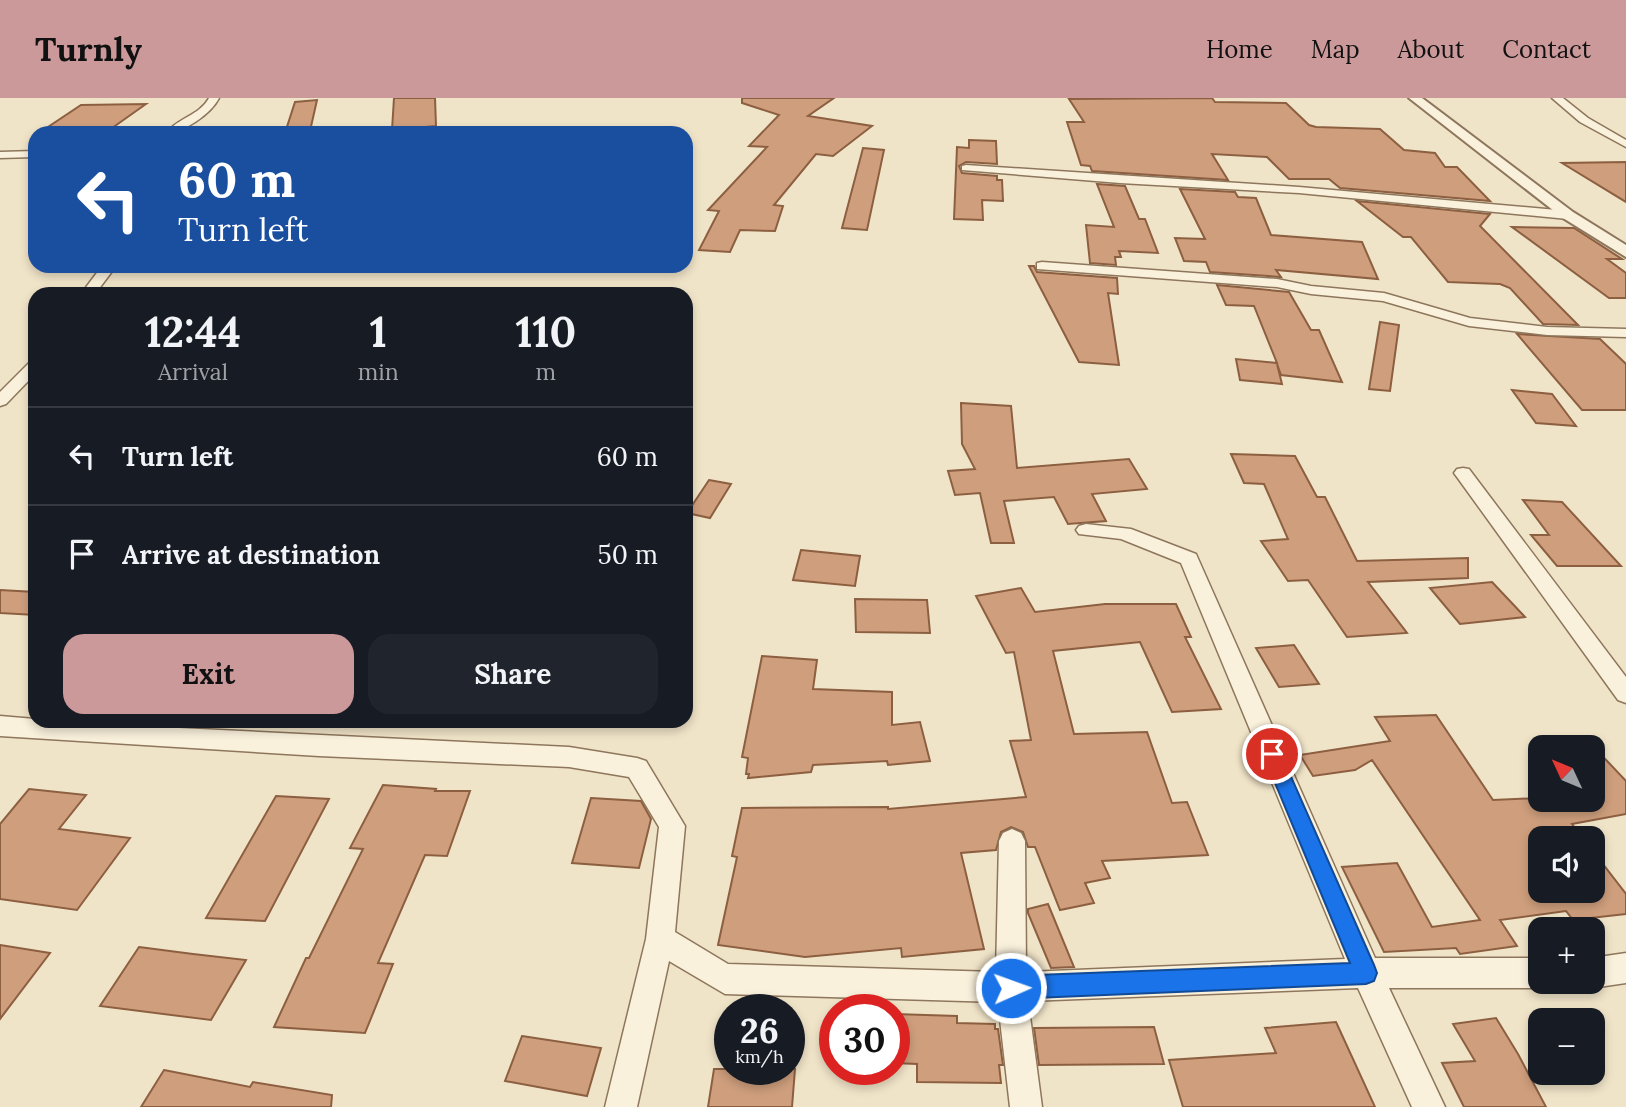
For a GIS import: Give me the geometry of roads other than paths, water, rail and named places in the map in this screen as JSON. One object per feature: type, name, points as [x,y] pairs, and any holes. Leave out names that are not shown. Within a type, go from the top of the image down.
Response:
[{"type":"street","points":[[177,126],[212,105],[214,98]]},
{"type":"street","points":[[1415,98],[1568,215],[1626,252]]},
{"type":"street","points":[[1557,98],[1584,120],[1626,144]]},
{"type":"street","points":[[0,155],[28,154]]},
{"type":"street","points":[[966,168],[1299,190],[1568,215]]},
{"type":"street","points":[[1042,266],[1277,284],[1384,297],[1469,322],[1547,331],[1626,333]]},
{"type":"street","points":[[0,401],[28,372]]},
{"type":"street","points":[[1463,473],[1626,694]]},
{"type":"street","points":[[1086,530],[1124,533],[1189,559],[1366,973],[1429,1107]]},
{"type":"street","points":[[0,726],[28,728]]},
{"type":"street","points":[[32,728],[319,746],[569,757],[637,768],[672,826],[660,939],[621,1107]]},
{"type":"street","points":[[1012,841],[1011,988],[1026,1107]]},
{"type":"street","points":[[660,939],[724,979],[1011,988],[1366,973],[1528,973]]},
{"type":"street","points":[[1605,971],[1626,968]]}]
